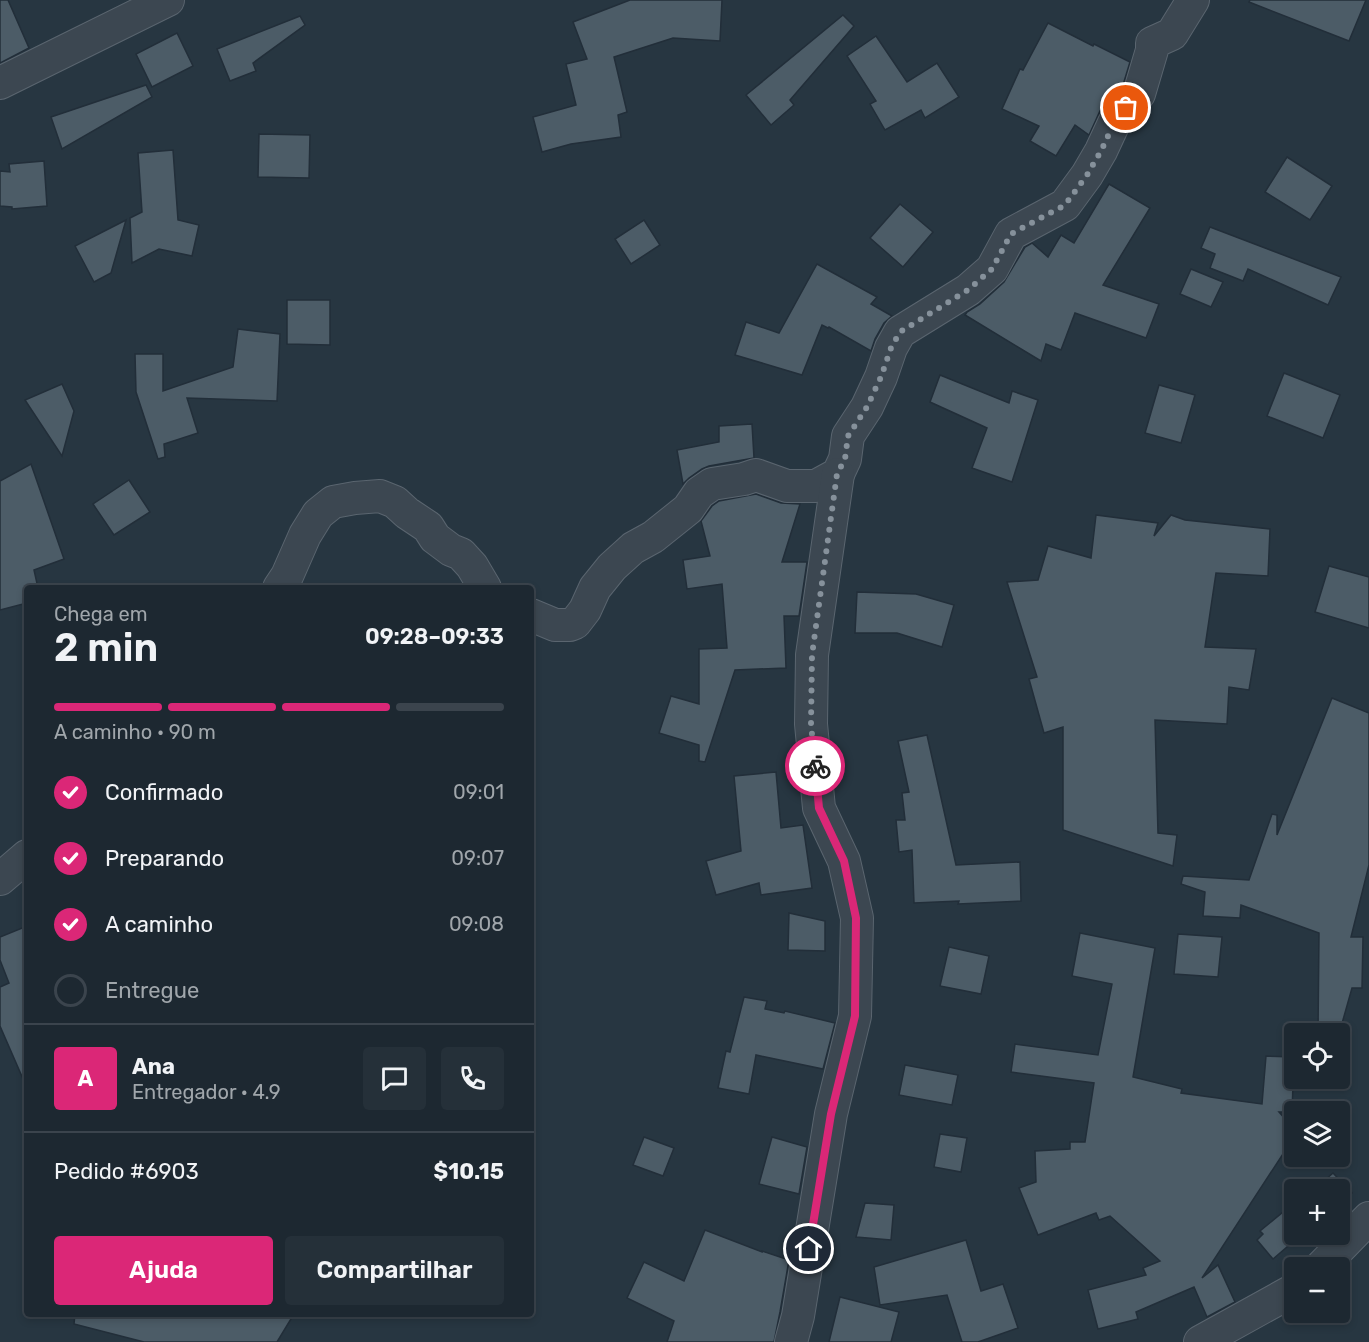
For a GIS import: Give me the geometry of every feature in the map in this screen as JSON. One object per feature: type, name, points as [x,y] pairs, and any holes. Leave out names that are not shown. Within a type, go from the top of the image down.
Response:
[{"type":"street","points":[[0,83],[168,0]]},
{"type":"street","points":[[791,1342],[798,1316],[831,1114],[855,1016],[856,918],[844,861],[819,808],[811,724],[812,655],[837,474],[845,459],[848,436],[867,407],[900,332],[968,290],[992,269],[1011,234],[1065,205],[1087,175],[1114,123],[1139,94],[1152,43],[1172,34],[1193,0]]},
{"type":"street","points":[[534,616],[555,625],[575,623],[585,610],[595,588],[612,567],[633,548],[653,537],[688,509],[699,493],[712,484],[756,475],[787,486],[816,486],[837,474]]},
{"type":"street","points":[[281,585],[305,535],[318,514],[333,502],[380,496],[395,502],[428,527],[435,538],[451,550],[462,554],[483,585]]},
{"type":"street","points":[[0,879],[24,859]]},
{"type":"street","points":[[1331,1257],[1369,1218]]},
{"type":"street","points":[[1200,1342],[1284,1296]]},
{"type":"building","points":[[0,0],[8,0],[29,48],[0,63]]},
{"type":"building","points":[[630,0],[722,0],[720,41],[673,38],[614,57],[627,112],[618,115],[621,137],[571,144],[542,152],[533,117],[576,105],[566,64],[587,59],[573,22]]},
{"type":"building","points":[[1250,0],[1366,0],[1349,41],[1249,2]]},
{"type":"building","points":[[843,15],[854,26],[790,100],[794,105],[771,125],[746,95]]},
{"type":"building","points":[[300,16],[305,25],[253,63],[256,71],[230,81],[217,49]]},
{"type":"building","points":[[1048,23],[1130,62],[1123,85],[1100,111],[1089,135],[1075,125],[1056,156],[1030,141],[1039,126],[1002,109],[1020,69],[1023,70]]},
{"type":"building","points":[[177,33],[193,66],[152,87],[136,54]]},
{"type":"building","points":[[876,36],[907,82],[937,63],[959,97],[925,118],[921,110],[885,130],[870,104],[876,101],[847,56]]},
{"type":"building","points":[[146,85],[152,97],[62,149],[51,117]]},
{"type":"building","points":[[259,134],[310,135],[309,178],[258,177]]},
{"type":"building","points":[[173,150],[178,220],[199,225],[192,256],[159,249],[132,263],[130,218],[142,212],[138,153]]},
{"type":"building","points":[[1287,157],[1332,186],[1310,220],[1265,192]]},
{"type":"building","points":[[44,161],[47,206],[12,209],[12,207],[0,206],[0,171],[10,172],[9,164]]},
{"type":"building","points":[[1109,184],[1150,208],[1103,285],[1159,304],[1146,338],[1075,313],[1061,350],[1046,344],[1041,361],[965,315],[1004,282],[1025,247],[1032,243],[1048,257],[1061,235],[1074,243]]},
{"type":"building","points":[[900,204],[933,232],[903,267],[870,238]]},
{"type":"building","points":[[126,220],[111,273],[94,282],[75,246]]},
{"type":"building","points":[[644,220],[660,245],[631,264],[615,239]]},
{"type":"building","points":[[1210,227],[1341,277],[1328,305],[1248,269],[1243,281],[1210,268],[1215,254],[1201,248]]},
{"type":"building","points":[[817,264],[877,297],[871,304],[892,316],[884,323],[871,351],[822,325],[802,375],[735,355],[746,322],[779,333]]},
{"type":"building","points":[[1191,269],[1223,282],[1211,307],[1180,294]]},
{"type":"building","points":[[287,300],[330,300],[330,345],[287,344]]},
{"type":"building","points":[[238,329],[280,334],[277,401],[187,398],[198,433],[164,444],[165,457],[158,459],[136,392],[135,354],[163,354],[163,391],[233,367]]},
{"type":"building","points":[[1284,373],[1340,395],[1323,438],[1267,416]]},
{"type":"building","points":[[940,375],[1009,403],[1012,391],[1038,400],[1012,482],[972,468],[987,428],[930,402]]},
{"type":"building","points":[[62,384],[74,411],[62,456],[25,400]]},
{"type":"building","points":[[1159,385],[1195,395],[1181,443],[1145,433]]},
{"type":"building","points":[[752,424],[754,458],[709,466],[683,484],[677,450],[719,442],[719,426]]},
{"type":"building","points":[[31,464],[64,559],[34,570],[37,585],[24,585],[24,604],[0,610],[0,481]]},
{"type":"building","points":[[129,480],[150,512],[114,535],[93,504]]},
{"type":"building","points":[[756,494],[781,503],[800,504],[782,562],[807,562],[799,616],[784,616],[786,668],[735,670],[705,762],[699,761],[699,745],[659,733],[671,696],[699,704],[699,649],[727,648],[722,584],[687,589],[683,560],[710,556],[701,521],[712,506],[719,501]]},
{"type":"building","points":[[1096,515],[1158,523],[1154,536],[1171,515],[1185,520],[1270,529],[1268,576],[1216,573],[1205,647],[1256,649],[1249,690],[1229,687],[1227,724],[1155,720],[1158,833],[1177,835],[1173,866],[1063,830],[1063,727],[1044,733],[1029,679],[1037,677],[1007,582],[1038,580],[1048,546],[1091,558]]},
{"type":"building","points":[[1329,566],[1369,577],[1369,628],[1315,612]]},
{"type":"building","points":[[857,592],[916,594],[954,605],[942,647],[897,633],[855,633]]},
{"type":"building","points":[[1332,698],[1369,713],[1369,865],[1351,937],[1363,937],[1362,988],[1352,988],[1342,1023],[1318,1023],[1319,933],[1241,905],[1240,918],[1203,916],[1205,892],[1181,884],[1183,876],[1249,880],[1272,814],[1277,815],[1277,835]]},
{"type":"building","points":[[927,735],[956,865],[1020,862],[1021,901],[958,904],[959,901],[914,903],[912,850],[899,852],[896,820],[905,820],[902,793],[909,792],[898,741]]},
{"type":"building","points":[[776,772],[781,828],[803,825],[812,888],[761,895],[759,883],[716,895],[706,861],[741,851],[734,776]]},
{"type":"building","points":[[789,913],[825,921],[825,951],[788,950]]},
{"type":"building","points":[[24,927],[24,1081],[0,1026],[0,987],[9,983],[0,960],[0,937]]},
{"type":"building","points":[[1080,933],[1155,948],[1133,1077],[1182,1089],[1181,1093],[1262,1104],[1266,1056],[1284,1057],[1284,1089],[1293,1089],[1292,1101],[1284,1101],[1284,1112],[1279,1112],[1284,1118],[1284,1152],[1202,1278],[1218,1265],[1235,1302],[1207,1317],[1194,1287],[1136,1312],[1138,1319],[1098,1329],[1088,1290],[1146,1275],[1143,1268],[1160,1261],[1110,1216],[1099,1220],[1096,1213],[1038,1235],[1019,1188],[1036,1182],[1035,1151],[1070,1149],[1070,1142],[1085,1142],[1094,1083],[1011,1072],[1015,1044],[1098,1055],[1112,984],[1072,976]]},
{"type":"building","points":[[1178,934],[1222,937],[1218,977],[1174,974]]},
{"type":"building","points":[[949,947],[989,956],[981,994],[940,986]]},
{"type":"building","points":[[744,997],[767,1001],[765,1009],[784,1013],[785,1011],[835,1023],[823,1069],[756,1055],[749,1094],[718,1088],[726,1051],[730,1052]]},
{"type":"building","points":[[905,1065],[958,1075],[952,1105],[899,1095]]},
{"type":"building","points":[[940,1134],[967,1138],[961,1172],[934,1167]]},
{"type":"building","points":[[644,1137],[674,1148],[663,1176],[633,1165]]},
{"type":"building","points":[[772,1137],[807,1147],[799,1194],[759,1184]]},
{"type":"building","points":[[1333,1173],[1339,1179],[1326,1179]]},
{"type":"building","points":[[865,1203],[894,1205],[891,1240],[856,1237]]},
{"type":"building","points":[[1284,1211],[1284,1245],[1289,1245],[1273,1259],[1257,1240],[1263,1234],[1260,1231]]},
{"type":"building","points":[[705,1230],[789,1260],[774,1342],[667,1342],[674,1321],[627,1298],[644,1262],[684,1281]]},
{"type":"building","points":[[966,1240],[981,1291],[1003,1284],[1018,1328],[978,1342],[962,1342],[947,1295],[880,1305],[874,1267]]},
{"type":"building","points":[[840,1297],[899,1312],[891,1342],[829,1342]]},
{"type":"building","points":[[75,1317],[292,1317],[277,1342],[144,1342],[74,1324]]},
{"type":"way so far","points":[[815,766],[811,724],[812,655],[837,474],[845,459],[848,436],[867,407],[900,332],[968,290],[992,269],[1011,234],[1065,205],[1087,175],[1114,123],[1126,108]]},
{"type":"route","points":[[809,1249],[831,1114],[855,1016],[856,918],[844,861],[819,808],[815,766]]}]
